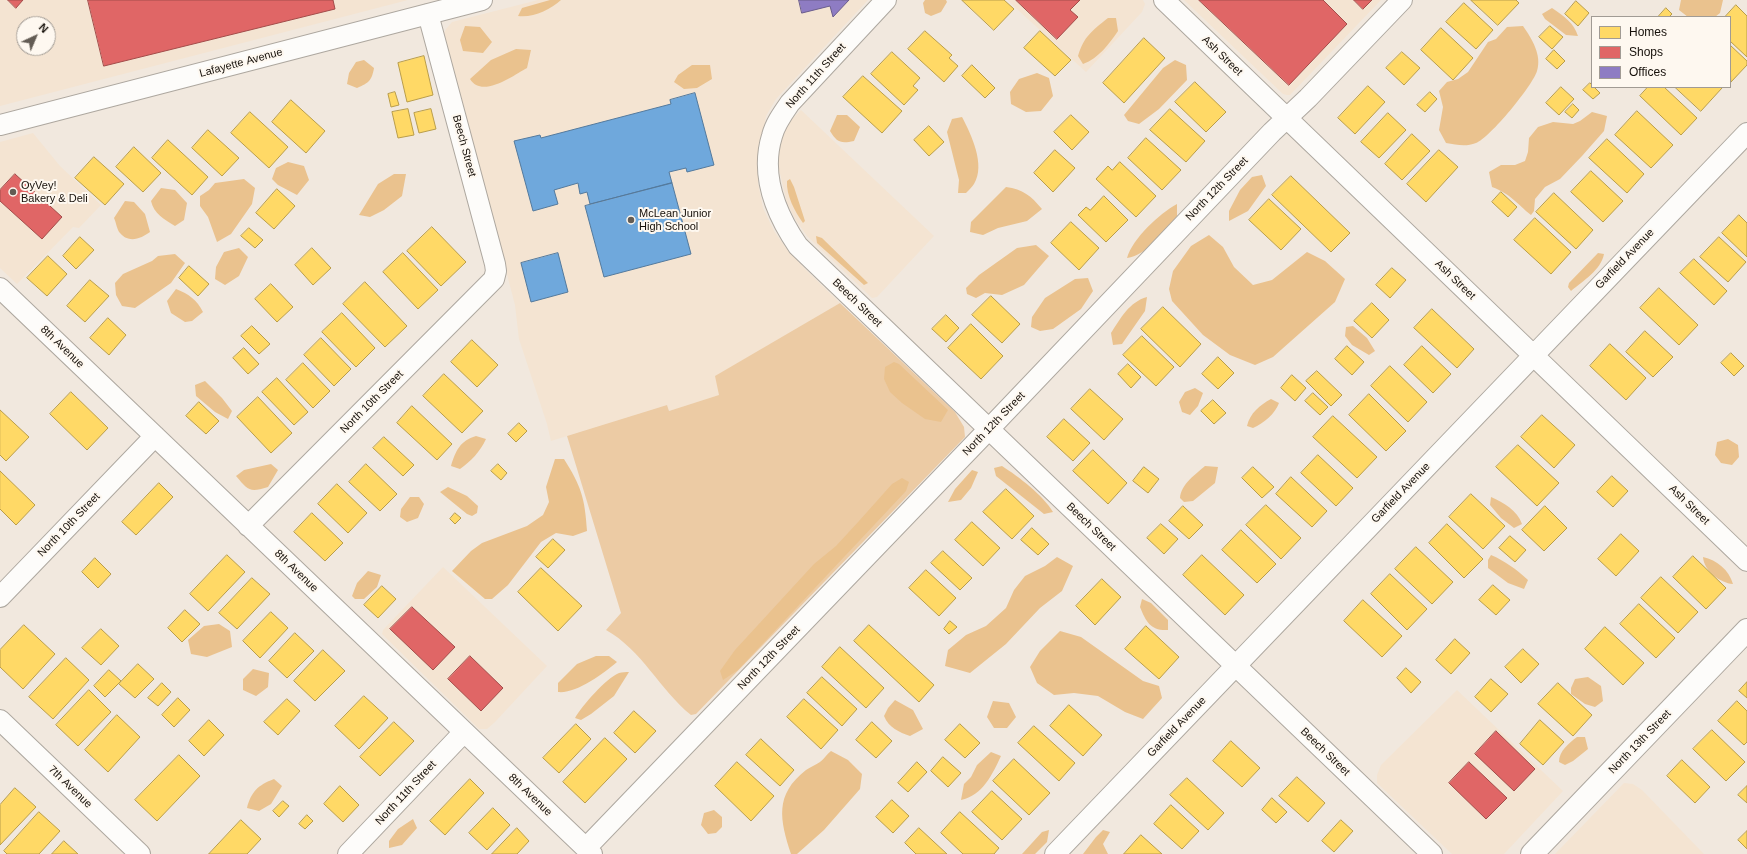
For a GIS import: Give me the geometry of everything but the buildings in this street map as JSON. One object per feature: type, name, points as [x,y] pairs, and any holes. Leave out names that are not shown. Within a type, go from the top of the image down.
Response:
[{"type":"main road","name":"North 13th Street","points":[[1532,854],[1747,630]]},
{"type":"street","name":"Lafayette Avenue","points":[[0,125],[482,0]]},
{"type":"street","name":"North 11th Street","points":[[770,188],[769,152],[772,136],[779,118],[790,103],[886,0]]},
{"type":"street","name":"Ash Street","points":[[1164,0],[1747,561]]},
{"type":"street","name":"North 12th Street","points":[[589,851],[1286,118],[1402,0]]},
{"type":"street","name":"Beech Street","points":[[428,14],[495,264],[496,271],[494,279]]},
{"type":"street","name":"Garfield Avenue","points":[[1055,854],[1747,133]]},
{"type":"street","name":"Beech Street","points":[[770,188],[775,206],[785,228],[798,246],[1432,854]]},
{"type":"street","name":"North 10th Street","points":[[248,526],[494,279]]},
{"type":"street","name":"8th Avenue","points":[[0,288],[589,851]]},
{"type":"street","name":"North 10th Street","points":[[0,597],[155,436]]},
{"type":"street","name":"7th Avenue","points":[[0,720],[140,854]]},
{"type":"street","name":"North 11th Street","points":[[348,854],[464,732]]},
{"type":"shaded area","points":[[0,0],[408,0],[0,106]]},
{"type":"shaded area","name":"McLean Junior High School","points":[[538,0],[868,0],[776,99],[766,116],[758,162],[758,183],[763,208],[774,231],[786,248],[805,269],[840,303],[716,376],[720,395],[669,411],[667,405],[551,441],[547,424],[519,339],[515,305],[444,33],[452,22]]},
{"type":"shaded area","points":[[550,0],[561,0],[552,7],[541,12],[530,16],[518,16],[522,8]]},
{"type":"shaded area","points":[[925,0],[946,0],[947,2],[941,12],[931,16],[925,13],[923,3]]},
{"type":"shaded area","points":[[1007,0],[1143,0],[1145,4],[1142,12],[1086,72]]},
{"type":"shaded area","points":[[1184,0],[1381,0],[1290,95],[1287,95],[1283,94]]},
{"type":"shaded area","points":[[1681,0],[1723,0],[1720,13],[1716,16],[1687,16],[1679,10]]},
{"type":"shaded area","points":[[1552,8],[1574,27],[1578,36],[1566,35],[1545,19],[1542,14]]},
{"type":"shaded area","points":[[1108,18],[1116,18],[1118,31],[1099,54],[1083,64],[1078,56],[1083,43],[1093,30]]},
{"type":"shaded area","points":[[465,26],[480,27],[492,42],[483,53],[463,51],[460,40]]},
{"type":"shaded area","points":[[1523,26],[1530,36],[1537,53],[1538,65],[1534,78],[1520,99],[1491,132],[1482,139],[1469,145],[1446,143],[1439,130],[1443,107],[1439,91],[1447,82],[1458,79],[1468,72],[1488,42],[1496,39],[1507,27]]},
{"type":"shaded area","points":[[516,49],[531,50],[527,68],[498,84],[490,86],[482,87],[475,85],[470,79],[491,60]]},
{"type":"shaded area","points":[[364,60],[374,68],[369,81],[357,88],[347,84],[349,73],[356,62]]},
{"type":"shaded area","points":[[1175,60],[1186,65],[1187,80],[1159,109],[1139,124],[1128,121],[1124,115],[1163,68]]},
{"type":"shaded area","points":[[692,65],[710,65],[712,79],[697,88],[684,89],[674,82],[678,75]]},
{"type":"shaded area","points":[[1037,73],[1049,78],[1053,96],[1041,111],[1026,112],[1011,104],[1010,92],[1019,79]]},
{"type":"shaded area","points":[[801,110],[934,236],[877,297],[872,298],[807,236],[795,219],[787,203],[778,165],[779,146],[785,126]]},
{"type":"shaded area","points":[[1592,112],[1607,116],[1604,131],[1560,179],[1545,187],[1535,199],[1534,211],[1531,215],[1509,196],[1492,187],[1489,172],[1501,165],[1515,165],[1525,161],[1528,152],[1529,138],[1538,127],[1553,122],[1573,124],[1580,121]]},
{"type":"shaded area","points":[[837,115],[847,115],[860,127],[854,141],[839,141],[830,131]]},
{"type":"shaded area","points":[[962,117],[976,150],[978,168],[974,184],[966,193],[958,193],[959,180],[947,132],[952,119]]},
{"type":"shaded area","points":[[33,133],[60,166],[101,205],[79,228],[73,227],[17,284],[0,268],[0,142]]},
{"type":"shaded area","points":[[288,162],[304,166],[309,180],[297,195],[278,185],[272,179],[276,168]]},
{"type":"shaded area","points":[[394,174],[406,174],[402,196],[384,210],[370,217],[359,215],[378,184]]},
{"type":"shaded area","points":[[1262,175],[1266,186],[1248,211],[1229,221],[1229,211],[1240,190],[1252,177]]},
{"type":"shaded area","points":[[244,179],[255,188],[252,204],[231,234],[217,242],[208,217],[200,206],[200,196],[209,190],[215,183]]},
{"type":"shaded area","points":[[790,179],[805,221],[803,223],[794,209],[788,192],[787,181]]},
{"type":"shaded area","points":[[1006,187],[1022,191],[1034,200],[1042,209],[1027,221],[998,228],[983,235],[970,232],[971,222]]},
{"type":"shaded area","points":[[161,188],[175,190],[187,203],[184,220],[175,226],[160,216],[152,206],[151,201]]},
{"type":"shaded area","points":[[125,201],[134,202],[145,214],[150,232],[135,239],[127,238],[120,233],[114,218]]},
{"type":"shaded area","points":[[1177,204],[1177,216],[1155,242],[1135,256],[1127,258],[1130,250],[1148,227],[1162,214]]},
{"type":"shaded area","points":[[1209,235],[1223,247],[1234,267],[1253,285],[1272,280],[1307,252],[1325,261],[1345,279],[1335,302],[1273,357],[1255,365],[1230,355],[1203,335],[1172,301],[1169,289],[1173,271],[1191,246]]},
{"type":"shaded area","points":[[816,236],[822,238],[868,283],[864,285],[817,243]]},
{"type":"shaded area","points":[[1036,245],[1049,256],[1024,285],[1002,295],[985,293],[976,298],[967,294],[966,288],[979,275],[1017,248]]},
{"type":"shaded area","points":[[239,248],[248,257],[239,276],[225,285],[215,279],[216,267],[224,252]]},
{"type":"shaded area","points":[[1598,253],[1604,254],[1599,265],[1591,275],[1571,291],[1568,287],[1569,283]]},
{"type":"shaded area","points":[[175,254],[185,263],[171,283],[135,308],[122,306],[116,295],[115,283],[123,274],[152,261],[158,256]]},
{"type":"shaded area","points":[[1088,278],[1093,291],[1081,309],[1053,329],[1040,331],[1031,327],[1032,317],[1045,298],[1075,279]]},
{"type":"shaded area","points":[[176,289],[192,298],[203,312],[192,321],[185,322],[171,313],[167,301]]},
{"type":"shaded area","points":[[1147,297],[1145,311],[1122,344],[1113,345],[1111,333],[1122,316],[1135,303]]},
{"type":"shaded area","points":[[840,303],[955,412],[964,427],[965,437],[696,714],[691,715],[680,705],[630,648],[619,638],[606,630],[621,613],[567,436],[667,405],[669,411],[719,395],[715,376]]},
{"type":"shaded area","points":[[1353,326],[1367,338],[1375,351],[1369,355],[1352,345],[1345,336],[1346,327]]},
{"type":"shaded area","points":[[894,362],[899,364],[948,410],[941,422],[925,419],[902,403],[890,392],[884,379],[885,367]]},
{"type":"shaded area","points":[[205,381],[222,398],[232,411],[228,419],[215,412],[196,396],[195,385]]},
{"type":"shaded area","points":[[1195,388],[1203,393],[1198,406],[1190,415],[1182,412],[1179,402],[1185,392]]},
{"type":"shaded area","points":[[1271,399],[1279,403],[1272,414],[1261,424],[1253,428],[1247,426],[1250,417],[1256,410]]},
{"type":"shaded area","points":[[476,436],[486,439],[478,452],[460,469],[451,466],[462,443]]},
{"type":"shaded area","points":[[1728,439],[1738,445],[1739,457],[1732,465],[1721,463],[1715,455],[1717,442]]},
{"type":"shaded area","points":[[555,459],[564,459],[578,485],[585,510],[587,531],[573,536],[556,533],[541,542],[508,585],[492,599],[485,599],[452,571],[471,551],[482,543],[527,526],[543,515],[549,502],[546,487]]},
{"type":"shaded area","points":[[271,464],[278,470],[268,487],[257,490],[249,489],[236,476],[244,470]]},
{"type":"shaded area","points":[[1002,466],[1037,493],[1053,512],[1044,514],[996,476],[994,468]]},
{"type":"shaded area","points":[[1205,466],[1218,467],[1215,483],[1193,501],[1184,502],[1180,498],[1183,488]]},
{"type":"shaded area","points":[[972,470],[978,472],[971,488],[961,500],[948,502],[955,489]]},
{"type":"shaded area","points":[[902,478],[909,482],[906,491],[738,670],[723,680],[720,671],[735,650],[814,564],[836,546],[892,484]]},
{"type":"shaded area","points":[[448,487],[467,496],[478,506],[477,513],[472,516],[467,514],[440,492]]},
{"type":"shaded area","points":[[410,497],[419,497],[424,504],[418,518],[407,522],[400,517],[401,509]]},
{"type":"shaded area","points":[[1491,497],[1505,504],[1517,515],[1522,524],[1514,528],[1501,518],[1490,505]]},
{"type":"shaded area","points":[[1491,555],[1519,572],[1528,580],[1524,589],[1508,583],[1488,568],[1488,560]]},
{"type":"shaded area","points":[[1057,557],[1073,566],[1062,591],[1040,608],[1006,644],[970,673],[945,666],[948,650],[966,635],[986,626],[1006,608],[1014,590],[1025,576],[1045,566]]},
{"type":"shaded area","points":[[1703,557],[1708,558],[1722,566],[1729,574],[1733,584],[1718,579],[1706,567]]},
{"type":"shaded area","points":[[443,567],[547,666],[487,729],[479,729],[382,634],[383,630]]},
{"type":"shaded area","points":[[368,571],[381,575],[377,587],[364,599],[355,599],[352,596],[357,583]]},
{"type":"shaded area","points":[[1142,599],[1151,603],[1168,620],[1168,630],[1157,629],[1147,621],[1140,607]]},
{"type":"shaded area","points":[[219,624],[230,631],[232,647],[207,657],[191,654],[188,640],[204,626]]},
{"type":"shaded area","points":[[1060,631],[1081,637],[1143,681],[1159,686],[1162,698],[1143,719],[1125,712],[1098,696],[1074,693],[1054,695],[1037,683],[1030,667],[1040,651]]},
{"type":"shaded area","points":[[596,656],[609,656],[617,662],[581,687],[565,692],[558,692],[558,683],[577,664]]},
{"type":"shaded area","points":[[253,669],[269,673],[268,687],[256,696],[243,690],[243,679]]},
{"type":"shaded area","points":[[629,672],[614,696],[581,720],[575,718],[601,686],[608,680],[619,673]]},
{"type":"shaded area","points":[[1588,677],[1601,686],[1603,701],[1595,707],[1585,704],[1571,694],[1571,688],[1575,679]]},
{"type":"shaded area","points":[[1457,690],[1563,791],[1504,854],[1452,854],[1377,783],[1377,775],[1381,765]]},
{"type":"shaded area","points":[[895,700],[913,710],[923,729],[910,736],[898,731],[889,724],[884,716],[888,708]]},
{"type":"shaded area","points":[[993,701],[1009,703],[1016,717],[1007,728],[994,728],[987,717]]},
{"type":"shaded area","points":[[1577,737],[1585,737],[1588,749],[1573,761],[1565,765],[1559,762],[1559,758],[1563,751]]},
{"type":"shaded area","points":[[831,751],[848,760],[862,774],[860,789],[824,830],[797,854],[791,854],[782,819],[784,799],[796,779],[806,770],[820,762]]},
{"type":"shaded area","points":[[991,752],[1001,756],[990,777],[975,794],[961,800],[964,784],[971,777],[977,765]]},
{"type":"shaded area","points":[[274,779],[282,786],[271,804],[259,811],[247,808],[253,793],[259,787]]},
{"type":"shaded area","points":[[1624,783],[1633,784],[1642,790],[1704,854],[1555,854]]},
{"type":"shaded area","points":[[714,810],[722,817],[722,827],[716,833],[708,834],[701,825],[704,813]]},
{"type":"shaded area","points":[[413,819],[417,828],[402,845],[389,848],[389,841],[398,829]]},
{"type":"shaded area","points":[[1049,830],[1047,842],[1035,854],[1022,854],[1042,832]]},
{"type":"shaded area","points":[[1103,830],[1110,832],[1103,844],[1108,854],[1083,854],[1096,837]]},
{"type":"place","name":"OyVey! Bakery & Deli","points":[[13,192]]},
{"type":"place","name":"McLean Junior High School","points":[[631,220]]}]
